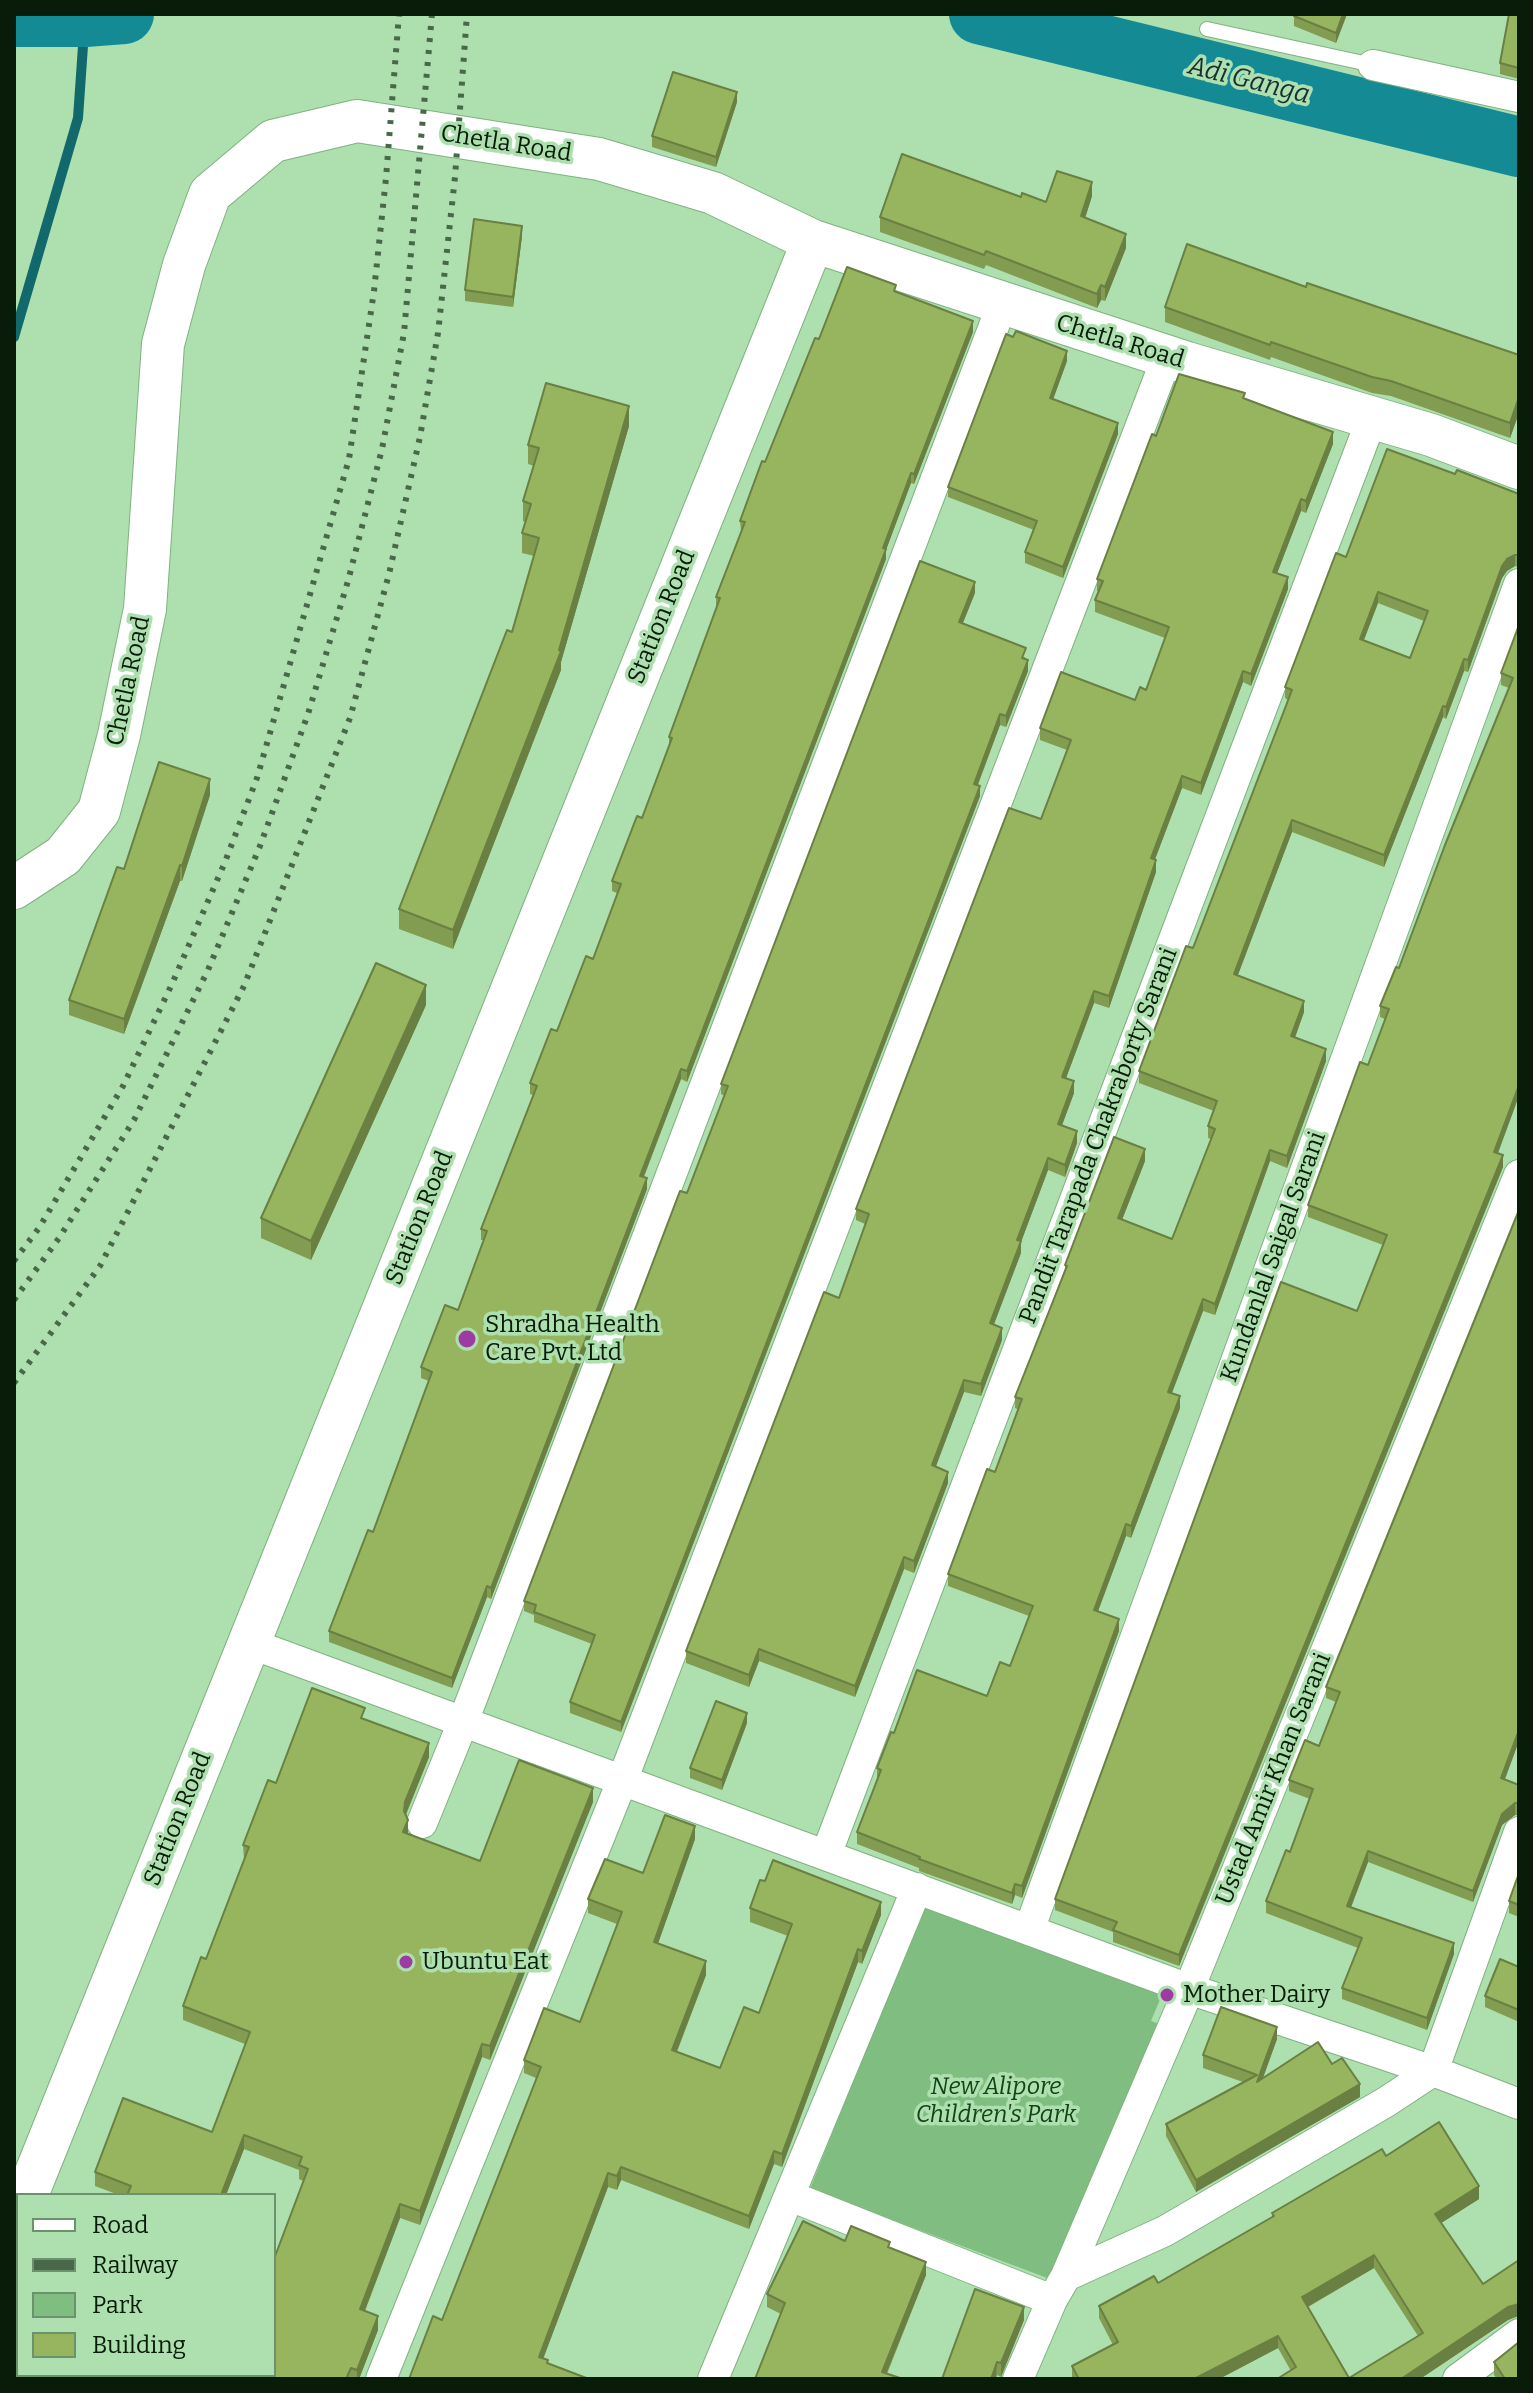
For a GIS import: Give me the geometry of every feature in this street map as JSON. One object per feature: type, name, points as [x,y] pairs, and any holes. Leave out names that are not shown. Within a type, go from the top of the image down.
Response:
[{"type":"main road","name":"Chetla Road","points":[[14,888],[63,856],[99,811],[119,735],[145,609],[163,344],[184,265],[210,194],[273,141],[357,121],[599,159],[698,188],[813,241],[1002,305],[1431,435],[1519,468]]},
{"type":"main road","name":"Station Road","points":[[28,2193],[813,241]]},
{"type":"street","points":[[1373,65],[1519,97]]},
{"type":"street","points":[[422,1823],[1002,305]]},
{"type":"street","points":[[381,2379],[622,1781],[1167,357]]},
{"type":"street","name":"Pandit Tarapada Chakraborty Sarani","points":[[826,1855],[1372,418]]},
{"type":"street","name":"Kundanlal Saigal Sarani","points":[[1029,1930],[1519,584]]},
{"type":"street","name":"Ustad Amir Khan Sarani","points":[[1018,2379],[1189,1989],[1518,1179]]},
{"type":"street","points":[[249,1643],[1189,1989],[1433,2071],[1519,2104]]},
{"type":"street","points":[[790,2196],[1059,2288],[1165,2231],[1386,2102],[1433,2071],[1516,1847]]},
{"type":"street","points":[[713,2379],[917,1888]]},
{"type":"street","points":[[1458,2379],[1519,2334]]},
{"type":"lane","points":[[1207,29],[1373,65]]},
{"type":"green space","name":"New Alipore Children's Park","points":[[924,1904],[1164,1990],[1151,2021],[1173,2029],[1074,2288],[810,2189]]},
{"type":"building","points":[[1294,14],[1343,14],[1336,33]]},
{"type":"building","points":[[1509,14],[1519,14],[1519,68],[1500,63]]},
{"type":"building","points":[[673,72],[737,92],[716,157],[652,136]]},
{"type":"building","points":[[902,154],[1021,197],[1022,193],[1046,202],[1057,171],[1092,182],[1081,216],[1126,234],[1105,287],[1101,285],[1097,294],[986,251],[984,255],[880,217]]},
{"type":"building","points":[[474,219],[522,226],[513,297],[465,290]]},
{"type":"building","points":[[1187,244],[1306,287],[1307,283],[1519,355],[1519,397],[1510,423],[1271,342],[1270,345],[1165,307]]},
{"type":"building","points":[[847,267],[896,285],[894,291],[973,321],[914,474],[911,473],[883,548],[886,549],[687,1071],[681,1069],[640,1176],[647,1178],[491,1588],[487,1586],[452,1678],[329,1631],[368,1530],[373,1532],[432,1372],[421,1367],[445,1305],[458,1310],[487,1231],[481,1229],[537,1086],[530,1083],[551,1029],[557,1031],[586,956],[593,959],[621,884],[612,881],[637,816],[642,818],[672,738],[669,737],[720,598],[716,597],[745,522],[740,521],[762,461],[765,462],[815,338],[819,339]]},
{"type":"building","points":[[1016,331],[1067,351],[1050,398],[1118,423],[1063,567],[1025,552],[1037,521],[948,487],[1006,334],[1013,337]]},
{"type":"building","points":[[1179,374],[1245,393],[1243,398],[1333,432],[1306,501],[1301,499],[1273,572],[1288,577],[1251,674],[1243,671],[1201,783],[1182,776],[1151,858],[1156,860],[1109,996],[1094,991],[1062,1077],[1074,1081],[1058,1124],[1077,1131],[1065,1165],[1048,1158],[990,1323],[1002,1328],[981,1384],[964,1380],[932,1465],[948,1472],[914,1561],[904,1557],[855,1686],[759,1649],[749,1675],[686,1651],[824,1292],[839,1298],[869,1214],[856,1209],[1009,808],[1041,819],[1071,740],[1040,728],[1061,672],[1135,700],[1140,687],[1146,690],[1169,627],[1095,600],[1103,581],[1097,579],[1152,434],[1156,436]]},
{"type":"building","points":[[546,383],[629,406],[561,651],[453,930],[399,909],[507,630],[512,632],[539,538],[522,533],[531,504],[523,501],[539,448],[528,445]]},
{"type":"building","points":[[1387,449],[1455,474],[1457,470],[1519,494],[1519,555],[1507,559],[1502,566],[1468,660],[1464,659],[1446,707],[1443,706],[1384,855],[1292,820],[1234,974],[1304,1001],[1291,1036],[1326,1049],[1287,1156],[1270,1150],[1215,1304],[1203,1299],[1168,1392],[1180,1396],[1131,1526],[1126,1524],[1094,1610],[1119,1619],[1022,1886],[1015,1884],[1012,1893],[919,1859],[857,1832],[881,1770],[877,1768],[891,1732],[894,1733],[917,1670],[987,1696],[1000,1662],[1010,1666],[1033,1606],[948,1574],[987,1469],[995,1472],[1022,1399],[1015,1397],[1114,1137],[1145,1149],[1118,1218],[1172,1239],[1215,1129],[1208,1126],[1217,1101],[1139,1071],[1186,946],[1193,948],[1292,690],[1285,687],[1336,553],[1346,557]],"holes":[[[1378,592],[1428,611],[1410,658],[1360,639]]]},
{"type":"building","points":[[920,561],[975,582],[959,622],[1026,648],[1022,658],[1028,660],[1006,716],[1000,714],[974,784],[980,786],[621,1722],[570,1702],[595,1635],[534,1612],[536,1605],[524,1601],[680,1191],[687,1193],[728,1086],[721,1084]]},
{"type":"building","points":[[1519,625],[1519,1085],[1494,1152],[1503,1155],[1179,1955],[1113,1930],[1117,1922],[1055,1899],[1281,1282],[1357,1311],[1387,1235],[1308,1205],[1360,1062],[1368,1065],[1389,1009],[1380,1006],[1396,967],[1399,968],[1513,678],[1501,673]]},
{"type":"building","points":[[159,762],[210,779],[182,866],[124,1019],[69,1000],[117,867],[124,869]]},
{"type":"building","points":[[376,963],[426,985],[311,1241],[261,1218]]},
{"type":"building","points":[[1519,1210],[1519,1730],[1501,1778],[1519,1785],[1519,1803],[1502,1814],[1473,1891],[1368,1851],[1347,1906],[1454,1943],[1427,2018],[1342,1988],[1362,1938],[1266,1901],[1286,1850],[1290,1852],[1313,1789],[1289,1780],[1305,1740],[1319,1746],[1340,1692],[1326,1687]]},
{"type":"building","points":[[312,1688],[365,1708],[361,1718],[429,1743],[405,1802],[404,1811],[408,1820],[403,1832],[480,1861],[519,1760],[593,1788],[490,2046],[482,2044],[420,2211],[400,2204],[360,2309],[378,2316],[357,2370],[351,2368],[346,2379],[18,2379],[276,2377],[276,2254],[308,2169],[299,2165],[302,2157],[244,2135],[222,2193],[128,2193],[131,2186],[95,2172],[123,2098],[212,2132],[250,2032],[183,2006],[201,1957],[206,1959],[249,1847],[243,1845],[268,1780],[276,1783]]},
{"type":"building","points":[[716,1701],[747,1713],[722,1780],[690,1768]]},
{"type":"building","points":[[665,1815],[695,1826],[654,1942],[706,1961],[672,2050],[720,2068],[744,2007],[759,2013],[792,1924],[750,1908],[760,1880],[765,1881],[773,1860],[881,1902],[862,1951],[858,1949],[782,2154],[774,2151],[749,2216],[621,2167],[617,2176],[608,2173],[539,2357],[589,2379],[409,2379],[433,2316],[442,2320],[541,2067],[524,2060],[544,2008],[580,2022],[622,1912],[588,1899],[605,1859],[643,1873]]},
{"type":"building","points":[[1519,1873],[1519,1905],[1509,1901]]},
{"type":"building","points":[[1500,1959],[1519,1967],[1519,2010],[1485,1996]]},
{"type":"building","points":[[1221,2007],[1277,2027],[1257,2082],[1318,2042],[1332,2064],[1342,2058],[1360,2084],[1196,2180],[1166,2124],[1257,2075],[1203,2055]]},
{"type":"building","points":[[1439,2122],[1479,2186],[1435,2214],[1483,2284],[1519,2260],[1519,2304],[1508,2307],[1401,2379],[1277,2379],[1296,2367],[1278,2336],[1194,2379],[1079,2379],[1072,2366],[1118,2342],[1099,2306],[1154,2276],[1158,2283],[1382,2149],[1386,2156]],"holes":[[[1374,2255],[1423,2333],[1349,2378],[1302,2297]]]},
{"type":"building","points":[[803,2221],[845,2241],[851,2226],[890,2242],[888,2247],[926,2262],[882,2372],[903,2379],[755,2379],[785,2303],[767,2294]]},
{"type":"building","points":[[975,2289],[1024,2307],[1001,2363],[997,2362],[991,2379],[942,2379]]},
{"type":"building","points":[[1519,2342],[1519,2379],[1505,2379],[1494,2362]]},
{"type":"waterway","name":"Adi Ganga","points":[[14,17],[124,14]]},
{"type":"waterway","name":"Adi Ganga","points":[[979,14],[1519,147]]},
{"type":"waterway","points":[[14,337],[78,118],[85,17]]},
{"type":"railway","points":[[14,1261],[39,1228],[123,1086],[172,984],[225,862],[257,778],[349,459],[374,291],[399,14]]},
{"type":"railway","points":[[14,1300],[59,1238],[134,1120],[208,970],[260,846],[308,714],[348,581],[382,449],[404,333],[432,14]]},
{"type":"railway","points":[[14,1383],[100,1266],[244,986],[350,718],[389,574],[420,437],[438,333],[455,177],[467,14]]},
{"type":"place","name":"Shradha Health Care Pvt. Ltd","points":[[467,1339]]},
{"type":"place","name":"Ubuntu Eat","points":[[406,1962]]},
{"type":"place","name":"Mother Dairy","points":[[1167,1995]]}]
